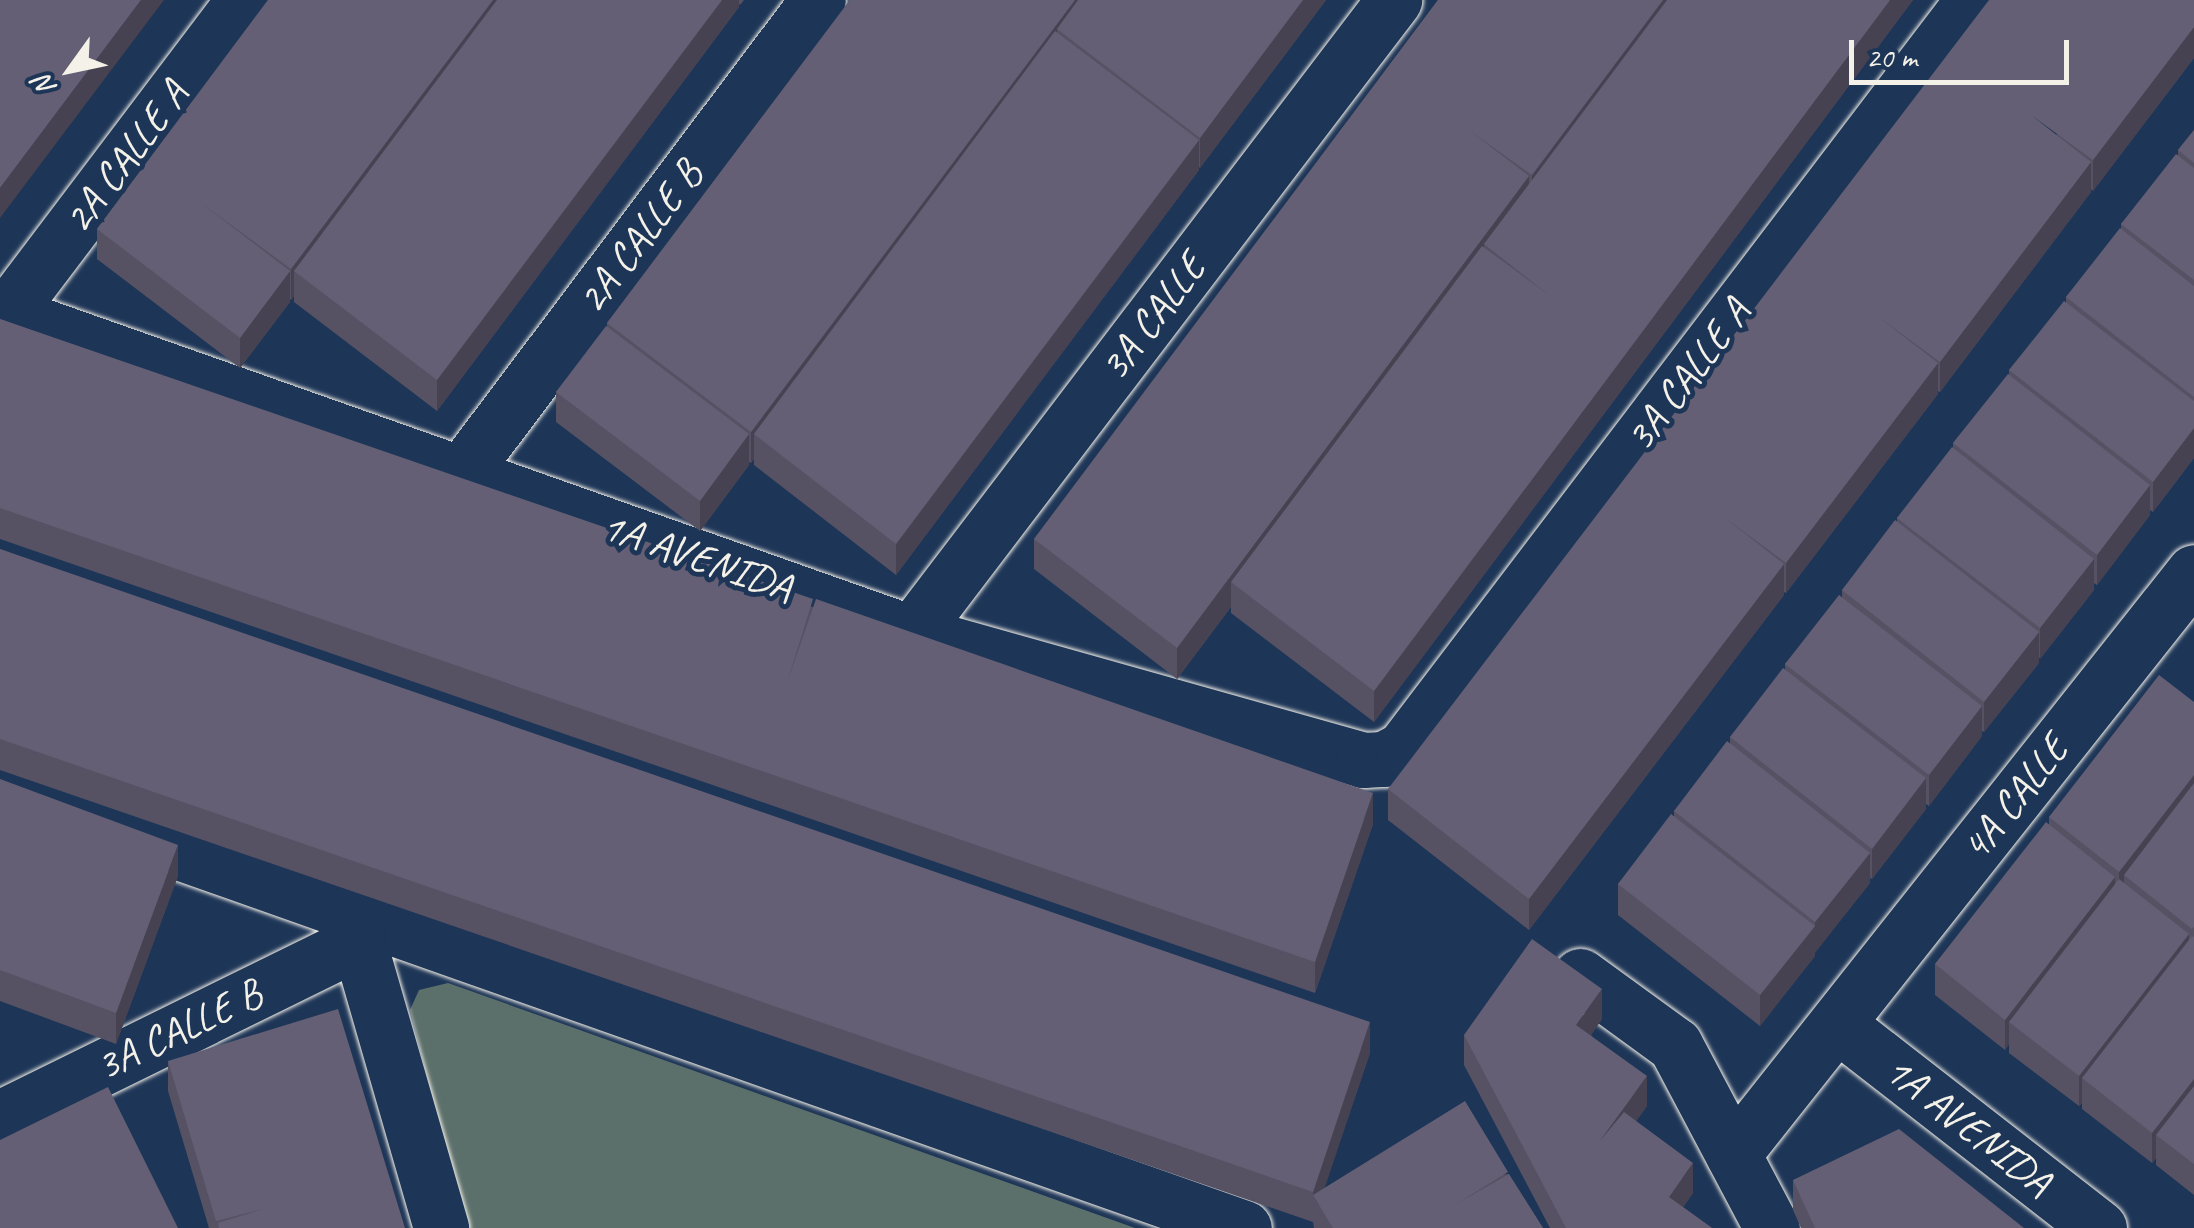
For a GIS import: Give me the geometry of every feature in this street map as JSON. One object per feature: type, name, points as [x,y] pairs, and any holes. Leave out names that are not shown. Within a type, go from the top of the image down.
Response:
[{"type":"street","name":"2A CALLE A","points":[[4,312],[244,0]]},
{"type":"street","name":"2A CALLE B","points":[[461,474],[818,0]]},
{"type":"street","name":"3A CALLE","points":[[912,633],[1394,0]]},
{"type":"street","name":"3A CALLE A","points":[[1403,749],[1973,0]]},
{"type":"street","name":"1A AVENIDA","points":[[4,312],[912,633],[1362,760],[1403,749]]},
{"type":"street","name":"4A CALLE","points":[[1732,1154],[2194,572]]},
{"type":"street","points":[[0,790],[354,927],[1244,1228]]},
{"type":"street","points":[[354,927],[441,1228]]},
{"type":"street","name":"3A CALLE B","points":[[0,1118],[354,927]]},
{"type":"street","points":[[1580,976],[1675,1045],[1772,1228]]},
{"type":"street","name":"1A AVENIDA","points":[[1837,1024],[2099,1228]]},
{"type":"green space","points":[[448,983],[1135,1228],[466,1228],[410,1010],[419,990]]},
{"type":"building","points":[[0,0],[141,0],[0,188]]},
{"type":"building","points":[[268,0],[493,0],[291,269],[200,202],[290,271],[240,338],[97,229]]},
{"type":"building","points":[[497,0],[722,0],[437,380],[294,271]]},
{"type":"building","points":[[850,0],[1075,0],[751,432],[607,323]]},
{"type":"building","points":[[1078,0],[1303,0],[1200,138],[1057,29]]},
{"type":"building","points":[[1438,0],[1663,0],[1532,175],[1470,131],[1529,176],[1177,648],[1034,539]]},
{"type":"building","points":[[1667,0],[1890,0],[1374,691],[1231,582],[1482,246],[1550,296],[1484,244]]},
{"type":"building","points":[[1989,0],[2194,0],[2194,27],[2093,160],[2031,115],[2091,162],[1940,362],[1876,315],[1938,363],[1786,563],[1725,518],[1784,564],[1529,899],[1388,789]]},
{"type":"building","points":[[1055,31],[1199,140],[896,544],[754,434]]},
{"type":"building","points":[[2194,130],[2194,163],[2178,150]]},
{"type":"building","points":[[2176,154],[2194,168],[2194,280],[2121,224]]},
{"type":"building","points":[[2120,228],[2194,286],[2194,397],[2066,297]]},
{"type":"building","points":[[2064,301],[2194,401],[2194,428],[2153,482],[2009,370]]},
{"type":"building","points":[[0,319],[813,599],[787,683],[816,599],[1373,793],[1315,962],[0,508]]},
{"type":"building","points":[[606,326],[749,434],[700,501],[556,392]]},
{"type":"building","points":[[2008,374],[2150,485],[2097,555],[1953,443]]},
{"type":"building","points":[[1952,447],[2094,559],[2040,628],[1897,518]]},
{"type":"building","points":[[1895,520],[2039,632],[1984,702],[1842,590]]},
{"type":"building","points":[[0,549],[1370,1022],[1313,1192],[0,739]]},
{"type":"building","points":[[1839,595],[1982,706],[1929,775],[1785,664]]},
{"type":"building","points":[[1783,668],[1926,778],[1872,849],[1730,737]]},
{"type":"building","points":[[2159,675],[2194,702],[2194,775],[2119,872],[2049,817]]},
{"type":"building","points":[[1727,741],[1870,853],[1815,922],[1674,811]]},
{"type":"building","points":[[0,779],[178,845],[116,1013],[0,970]]},
{"type":"building","points":[[2194,783],[2194,927],[2192,929],[2124,875]]},
{"type":"building","points":[[1671,814],[1815,926],[1760,995],[1618,884]]},
{"type":"building","points":[[2046,822],[2115,877],[2005,1020],[1935,964]]},
{"type":"building","points":[[2119,879],[2189,934],[2079,1076],[2009,1022]]},
{"type":"building","points":[[2192,936],[2194,1079],[2152,1133],[2082,1078]]},
{"type":"building","points":[[1532,939],[1602,989],[1576,1025],[1647,1076],[1599,1142],[1624,1112],[1693,1163],[1669,1197],[1712,1228],[1566,1228],[1464,1035]]},
{"type":"building","points":[[338,1009],[405,1228],[219,1228],[218,1223],[263,1209],[216,1221],[168,1061]]},
{"type":"building","points":[[2194,1086],[2194,1164],[2156,1135]]},
{"type":"building","points":[[108,1087],[178,1228],[0,1228],[0,1140]]},
{"type":"building","points":[[1465,1101],[1508,1172],[1456,1204],[1509,1174],[1543,1228],[1333,1228],[1313,1195]]},
{"type":"building","points":[[1899,1129],[2024,1228],[1815,1228],[1793,1180]]}]
